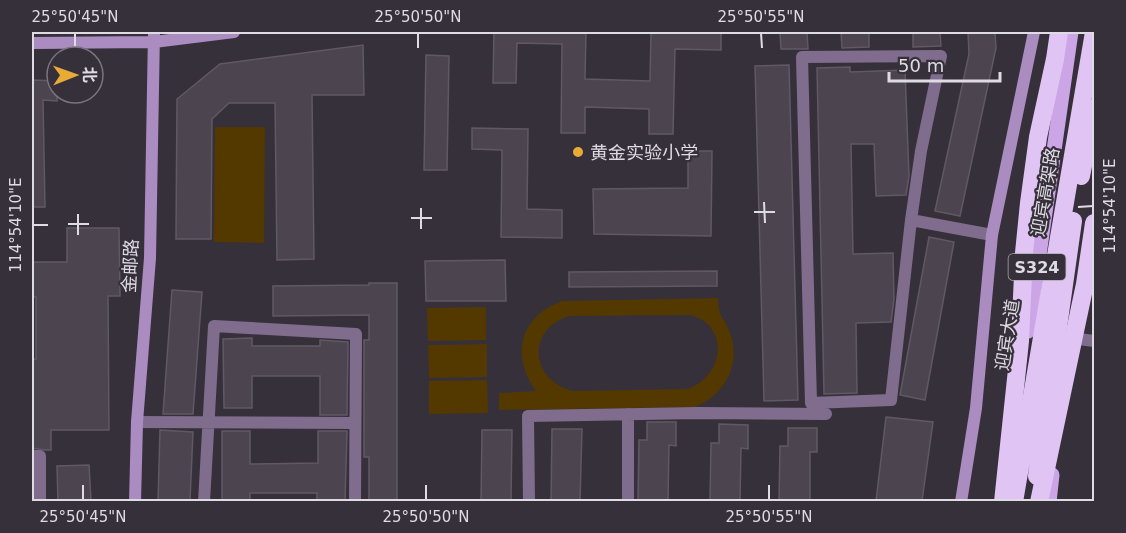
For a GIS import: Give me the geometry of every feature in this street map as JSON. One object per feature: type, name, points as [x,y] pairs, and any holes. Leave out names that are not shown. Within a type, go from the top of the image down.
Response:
[{"type":"highway","points":[[1003,501],[1020,341],[1029,203],[1038,137],[1059,32]]},
{"type":"highway","name":"迎宾高架路","points":[[1014,501],[1094,32]]},
{"type":"highway","name":"迎宾高架路","points":[[1033,501],[1075,205],[1095,108]]},
{"type":"highway","points":[[1039,501],[1081,306],[1095,222]]},
{"type":"main road","name":"迎宾大道","points":[[997,501],[1022,369],[1071,32]]},
{"type":"main road","name":"S324","points":[[1049,501],[1071,338],[1095,236]]},
{"type":"street","points":[[32,43],[234,32]]},
{"type":"street","points":[[961,501],[976,408],[992,236],[1034,32]]},
{"type":"street","name":"金邮路","points":[[135,501],[137,422],[150,258],[154,37]]},
{"type":"street","points":[[941,56],[921,152],[910,220],[891,400],[812,403],[802,57],[941,56]]},
{"type":"street","points":[[910,220],[992,236]]},
{"type":"street","points":[[204,501],[214,326],[356,334],[355,501]]},
{"type":"street","points":[[1071,338],[1095,341]]},
{"type":"street","points":[[628,414],[628,501]]},
{"type":"street","points":[[529,501],[528,416],[826,414]]},
{"type":"street","points":[[137,422],[355,423]]},
{"type":"street","points":[[32,456],[40,456],[40,501]]},
{"type":"shaded area","points":[[215,127],[265,127],[264,243],[214,242]]},
{"type":"shaded area","points":[[718,298],[721,314],[733,345],[734,356],[728,378],[714,395],[695,407],[499,410],[499,393],[536,391],[523,364],[523,338],[537,316],[562,301]],"holes":[[[689,315],[702,320],[711,328],[716,338],[718,350],[716,362],[701,382],[688,389],[573,391],[558,385],[541,366],[540,343],[546,332],[555,323],[569,316]]]},
{"type":"shaded area","points":[[486,307],[486,340],[428,341],[427,308]]},
{"type":"shaded area","points":[[487,344],[487,377],[429,378],[428,345]]},
{"type":"shaded area","points":[[487,380],[488,413],[429,414],[429,381]]},
{"type":"building","points":[[494,32],[586,32],[585,79],[650,81],[651,32],[721,32],[721,50],[675,49],[673,134],[649,134],[649,109],[585,107],[585,133],[561,133],[562,44],[517,43],[516,83],[493,83]]},
{"type":"building","points":[[780,32],[807,32],[808,49],[781,49]]},
{"type":"building","points":[[841,32],[869,32],[869,47],[842,48]]},
{"type":"building","points":[[913,32],[940,32],[941,46],[913,47]]},
{"type":"building","points":[[968,32],[995,32],[996,48],[960,216],[935,211],[969,54]]},
{"type":"building","points":[[363,45],[364,95],[312,95],[314,259],[277,260],[275,103],[229,103],[212,119],[211,239],[176,239],[177,99],[220,64]]},
{"type":"building","points":[[426,55],[449,56],[447,170],[424,170]]},
{"type":"building","points":[[789,65],[798,400],[764,401],[755,66]]},
{"type":"building","points":[[850,67],[850,72],[905,70],[909,176],[906,195],[876,196],[874,144],[851,144],[853,254],[893,253],[894,299],[891,322],[856,323],[857,393],[824,394],[817,68]]},
{"type":"building","points":[[32,80],[45,81],[45,100],[43,100],[45,207],[32,207]]},
{"type":"building","points":[[472,128],[528,129],[527,209],[562,210],[562,238],[501,237],[502,150],[472,149]]},
{"type":"building","points":[[688,151],[712,151],[711,236],[594,234],[593,189],[688,188]]},
{"type":"building","points":[[67,228],[119,228],[120,296],[108,296],[109,430],[51,430],[51,450],[45,450],[32,448],[32,359],[36,359],[36,297],[32,297],[32,262],[67,262]]},
{"type":"building","points":[[929,237],[954,242],[925,400],[900,395]]},
{"type":"building","points":[[505,260],[506,301],[426,301],[425,261]]},
{"type":"building","points":[[717,271],[717,286],[569,287],[569,272]]},
{"type":"building","points":[[369,283],[397,283],[397,501],[369,501],[369,457],[364,457],[364,340],[369,340],[369,315],[273,316],[273,286],[369,285]]},
{"type":"building","points":[[172,290],[202,292],[193,414],[163,414]]},
{"type":"building","points":[[252,338],[252,346],[320,346],[320,340],[348,342],[347,415],[320,415],[320,376],[252,376],[252,408],[224,408],[223,339]]},
{"type":"building","points":[[886,417],[933,422],[922,501],[876,501]]},
{"type":"building","points":[[647,422],[676,422],[676,446],[669,445],[668,501],[638,501],[639,440],[647,440]]},
{"type":"building","points":[[719,424],[748,425],[748,449],[741,448],[740,501],[710,501],[711,443],[719,443]]},
{"type":"building","points":[[788,428],[817,428],[817,452],[810,452],[810,501],[779,501],[780,446],[788,446]]},
{"type":"building","points":[[552,429],[582,429],[580,501],[551,501]]},
{"type":"building","points":[[160,430],[193,432],[190,501],[158,501]]},
{"type":"building","points":[[482,430],[512,430],[511,501],[481,501]]},
{"type":"building","points":[[222,431],[250,431],[250,464],[318,463],[318,431],[347,431],[345,501],[317,501],[317,493],[250,493],[250,500],[222,500]]},
{"type":"building","points":[[89,465],[91,501],[58,501],[57,466]]},
{"type":"place","name":"黄金实验小学","points":[[578,152]]}]
